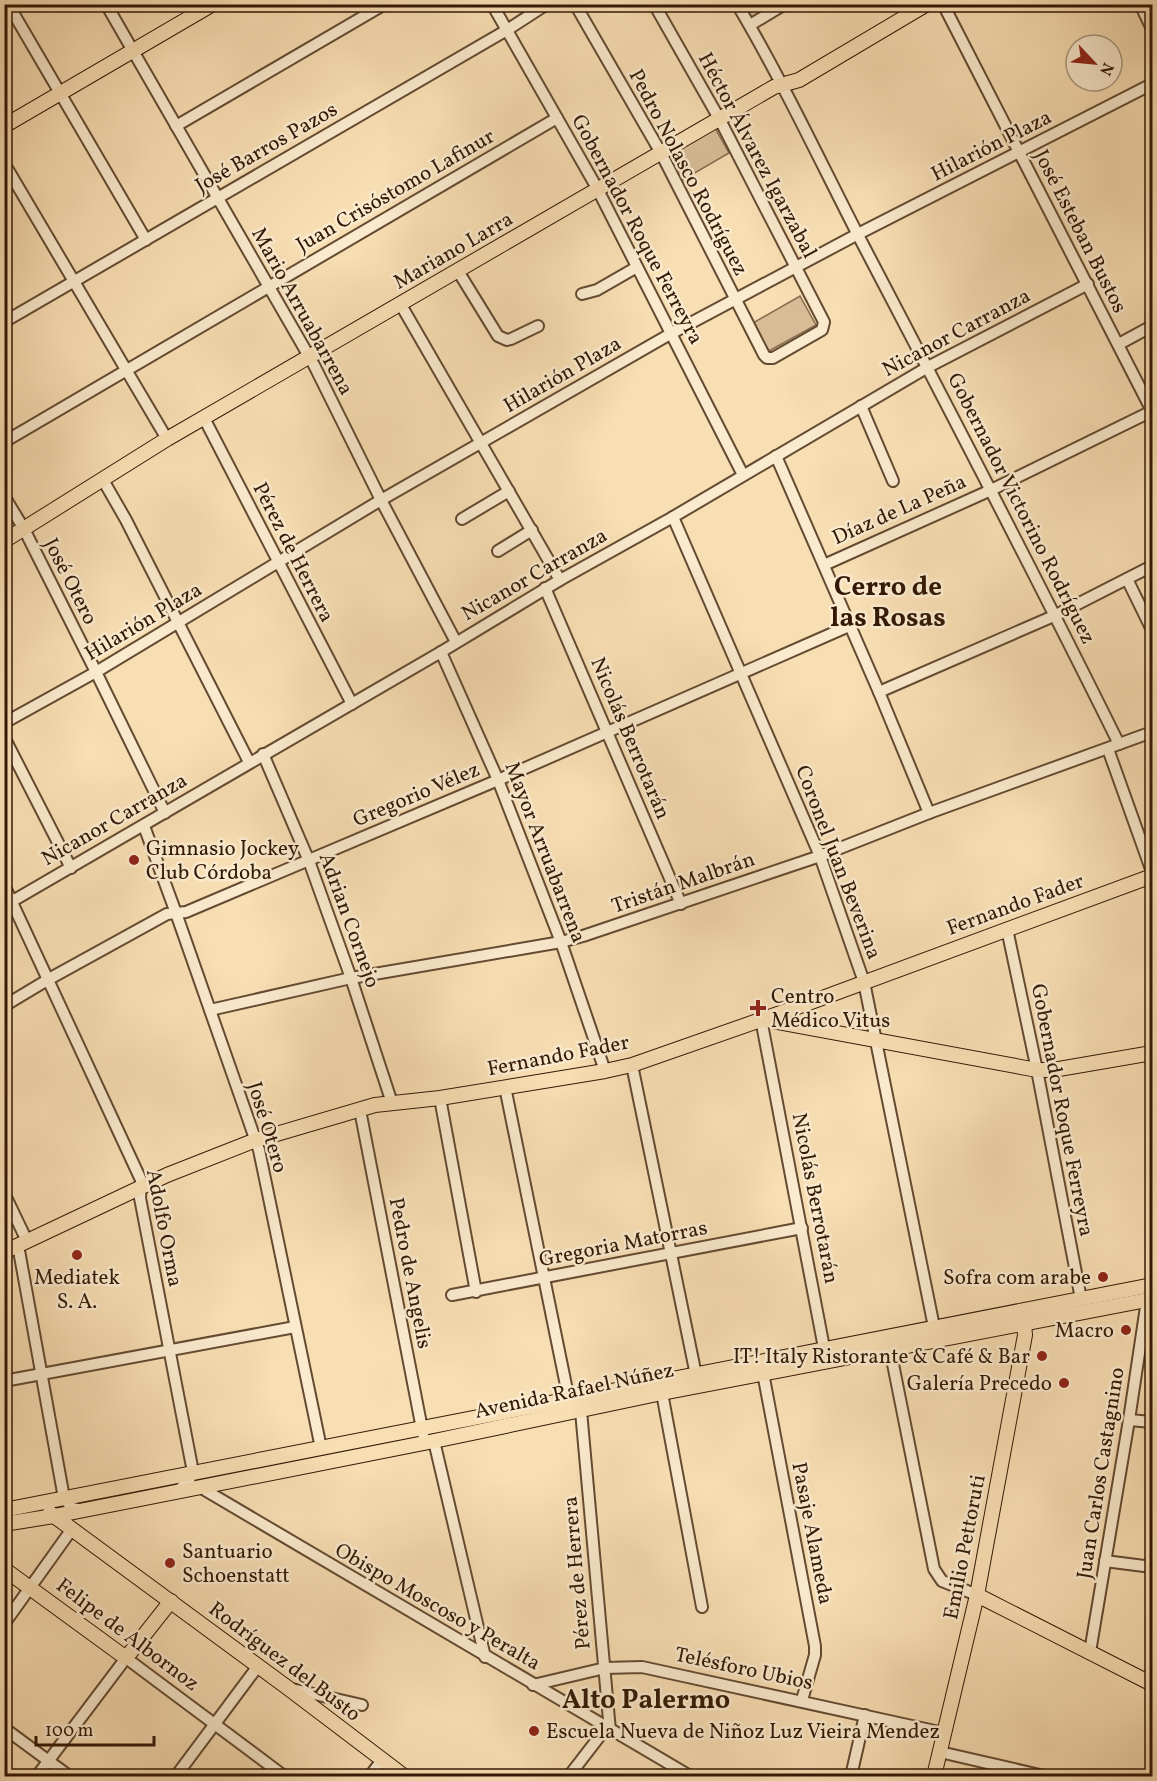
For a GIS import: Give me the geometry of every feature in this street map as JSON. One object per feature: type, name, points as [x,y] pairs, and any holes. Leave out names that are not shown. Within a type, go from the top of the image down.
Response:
[{"type":"main road","points":[[4,126],[213,4]]},
{"type":"main road","name":"Mariano Larra","points":[[4,541],[167,440],[458,272],[597,188],[783,84],[800,81],[927,4]]},
{"type":"main road","name":"Fernando Fader","points":[[4,1252],[167,1175],[256,1140],[392,1103],[440,1098],[632,1065],[1152,874]]},
{"type":"main road","points":[[761,1019],[1037,1070],[1053,1070],[1152,1053]]},
{"type":"main road","name":"Avenida Rafael Núñez","points":[[4,1510],[321,1448],[427,1437],[569,1400],[1152,1285]]},
{"type":"main road","name":"Avenida Rafael Núñez","points":[[4,1524],[54,1516],[427,1437],[581,1411],[763,1373],[1150,1299]]},
{"type":"main road","points":[[1015,1311],[1024,1324]]},
{"type":"main road","name":"Emilio Pettoruti","points":[[934,1776],[977,1595],[1025,1335],[1024,1324]]},
{"type":"main road","name":"Rodríguez del Busto","points":[[37,1503],[404,1776]]},
{"type":"main road","name":"Felipe de Albornoz","points":[[4,1569],[126,1658]]},
{"type":"main road","points":[[977,1595],[1152,1684]]},
{"type":"main road","points":[[126,1658],[171,1601]]},
{"type":"street","points":[[8,4],[146,240]]},
{"type":"street","name":"Mario Arruabarrena","points":[[106,4],[309,357],[381,501],[456,642]]},
{"type":"street","points":[[176,126],[385,4]]},
{"type":"street","name":"Gobernador Roque Ferreyra","points":[[492,4],[597,188],[743,475]]},
{"type":"street","name":"José Barros Pazos","points":[[4,322],[507,30],[547,4]]},
{"type":"street","name":"Pedro Nolasco Rodríguez","points":[[575,4],[661,153],[767,358]]},
{"type":"street","name":"Héctor Álvarez Igarzabal","points":[[654,4],[720,120],[824,322],[825,326],[822,330],[773,358],[767,358]]},
{"type":"street","name":"Gobernador Victorino Rodríguez","points":[[737,4],[783,84],[858,234],[1056,615],[1119,744]]},
{"type":"street","points":[[750,25],[785,4]]},
{"type":"street","name":"José Esteban Bustos","points":[[943,4],[1152,411]]},
{"type":"street","points":[[1140,4],[1152,29]]},
{"type":"street","name":"Hilarión Plaza","points":[[4,723],[96,672],[381,501],[672,333],[858,234],[1152,84]]},
{"type":"street","name":"Juan Crisóstomo Lafinur","points":[[4,442],[557,118]]},
{"type":"street","points":[[4,163],[167,440]]},
{"type":"street","points":[[582,294],[597,290],[637,267]]},
{"type":"street","points":[[458,272],[498,336],[507,340],[538,326]]},
{"type":"street","name":"Nicanor Carranza","points":[[9,904],[441,652],[545,588],[673,517],[928,367],[1088,284]]},
{"type":"street","points":[[401,305],[560,580]]},
{"type":"street","points":[[1119,344],[1152,326]]},
{"type":"street","points":[[861,406],[892,481]]},
{"type":"street","name":"Díaz de La Peña","points":[[824,565],[991,490],[1152,411]]},
{"type":"street","name":"Pérez de Herrera","points":[[204,418],[352,704]]},
{"type":"street","points":[[776,456],[929,813]]},
{"type":"street","points":[[103,480],[179,622],[249,762]]},
{"type":"street","points":[[462,519],[509,491]]},
{"type":"street","name":"José Otero","points":[[4,496],[24,529],[165,813]]},
{"type":"street","name":"Coronel Juan Beverina","points":[[673,517],[820,856],[864,981],[934,1327]]},
{"type":"street","points":[[498,551],[532,530]]},
{"type":"street","points":[[879,692],[1056,615],[1152,566]]},
{"type":"street","points":[[1127,579],[1152,630]]},
{"type":"street","name":"Nicolás Berrotarán","points":[[545,588],[681,904]]},
{"type":"street","name":"Gregorio Vélez","points":[[4,1006],[167,914],[186,912],[309,861],[741,675],[849,626]]},
{"type":"street","name":"Mayor Arruabarrena","points":[[441,652],[498,780],[561,942],[605,1071]]},
{"type":"street","name":"Tristán Malbrán","points":[[210,1010],[351,978],[561,942],[820,856],[929,813],[1152,732]]},
{"type":"street","points":[[4,737],[71,868]]},
{"type":"street","points":[[1108,749],[1152,874]]},
{"type":"street","name":"Adrian Cornejo","points":[[263,754],[309,861],[392,1103]]},
{"type":"street","name":"José Otero","points":[[144,826],[256,1140],[321,1448]]},
{"type":"street","name":"Adolfo Orma","points":[[4,885],[9,904],[49,979],[141,1180],[140,1198],[193,1472]]},
{"type":"street","name":"Gobernador Roque Ferreyra","points":[[1007,929],[1081,1299]]},
{"type":"street","name":"Nicolás Berrotarán","points":[[761,1019],[824,1348]]},
{"type":"street","points":[[632,1065],[696,1375]]},
{"type":"street","points":[[505,1087],[569,1400]]},
{"type":"street","points":[[440,1098],[476,1292]]},
{"type":"street","name":"Pedro de Angelis","points":[[360,1110],[427,1437],[485,1657]]},
{"type":"street","points":[[4,1193],[22,1243],[64,1498],[72,1508],[83,1510]]},
{"type":"street","name":"Gregoria Matorras","points":[[452,1295],[802,1228]]},
{"type":"street","name":"Juan Carlos Castagnino","points":[[1090,1652],[1150,1299]]},
{"type":"street","points":[[4,1381],[295,1327]]},
{"type":"street","points":[[926,1341],[934,1327]]},
{"type":"street","points":[[890,1349],[934,1569],[942,1581],[977,1595]]},
{"type":"street","name":"Pasaje Alameda","points":[[763,1373],[815,1646],[815,1655],[802,1700]]},
{"type":"street","points":[[662,1393],[702,1607]]},
{"type":"street","name":"Pérez de Herrera","points":[[581,1411],[608,1729]]},
{"type":"street","points":[[1129,1420],[1152,1422]]},
{"type":"street","points":[[178,1490],[189,1480],[193,1472]]},
{"type":"street","name":"Obispo Moscoso y Peralta","points":[[198,1486],[690,1776]]},
{"type":"street","points":[[4,1624],[72,1529]]},
{"type":"street","points":[[1105,1561],[1152,1567]]},
{"type":"street","points":[[37,1776],[126,1658]]},
{"type":"street","name":"Felipe de Albornoz","points":[[126,1658],[284,1776]]},
{"type":"street","points":[[176,1776],[258,1666]]},
{"type":"street","name":"Telésforo Ubios","points":[[533,1685],[604,1668],[627,1666],[658,1669],[944,1732]]},
{"type":"street","points":[[288,1688],[362,1704]]},
{"type":"street","points":[[851,1776],[866,1715]]},
{"type":"street","points":[[4,1728],[69,1776]]},
{"type":"street","points":[[569,1776],[608,1729]]},
{"type":"street","points":[[940,1752],[1007,1773],[1044,1776]]},
{"type":"street","points":[[370,1776],[382,1760]]},
{"type":"shaded area","points":[[743,5],[777,5],[752,20]]},
{"type":"shaded area","points":[[715,128],[729,153],[681,181],[666,156]]},
{"type":"shaded area","points":[[800,296],[816,325],[769,351],[753,323]]},
{"type":"place","name":"Gimnasio Jockey Club Córdoba","points":[[134,860]]},
{"type":"place","name":"Centro Médico Vitus","points":[[758,1008]]},
{"type":"place","name":"Mediatek S. A.","points":[[77,1255]]},
{"type":"place","name":"Sofra com arabe","points":[[1103,1277]]},
{"type":"place","name":"Macro","points":[[1126,1330]]},
{"type":"place","name":"IT! Italy Ristorante & Café & Bar","points":[[1042,1356]]},
{"type":"place","name":"Galería Precedo","points":[[1064,1383]]},
{"type":"place","name":"Santuario Schoenstatt","points":[[170,1563]]},
{"type":"place","name":"Escuela Nueva de Niñoz Luz Vieira Mendez","points":[[534,1731]]},
{"type":"district","name":"Cerro de las Rosas","points":[[888,602]]},
{"type":"district","name":"Alto Palermo","points":[[646,1699]]}]
